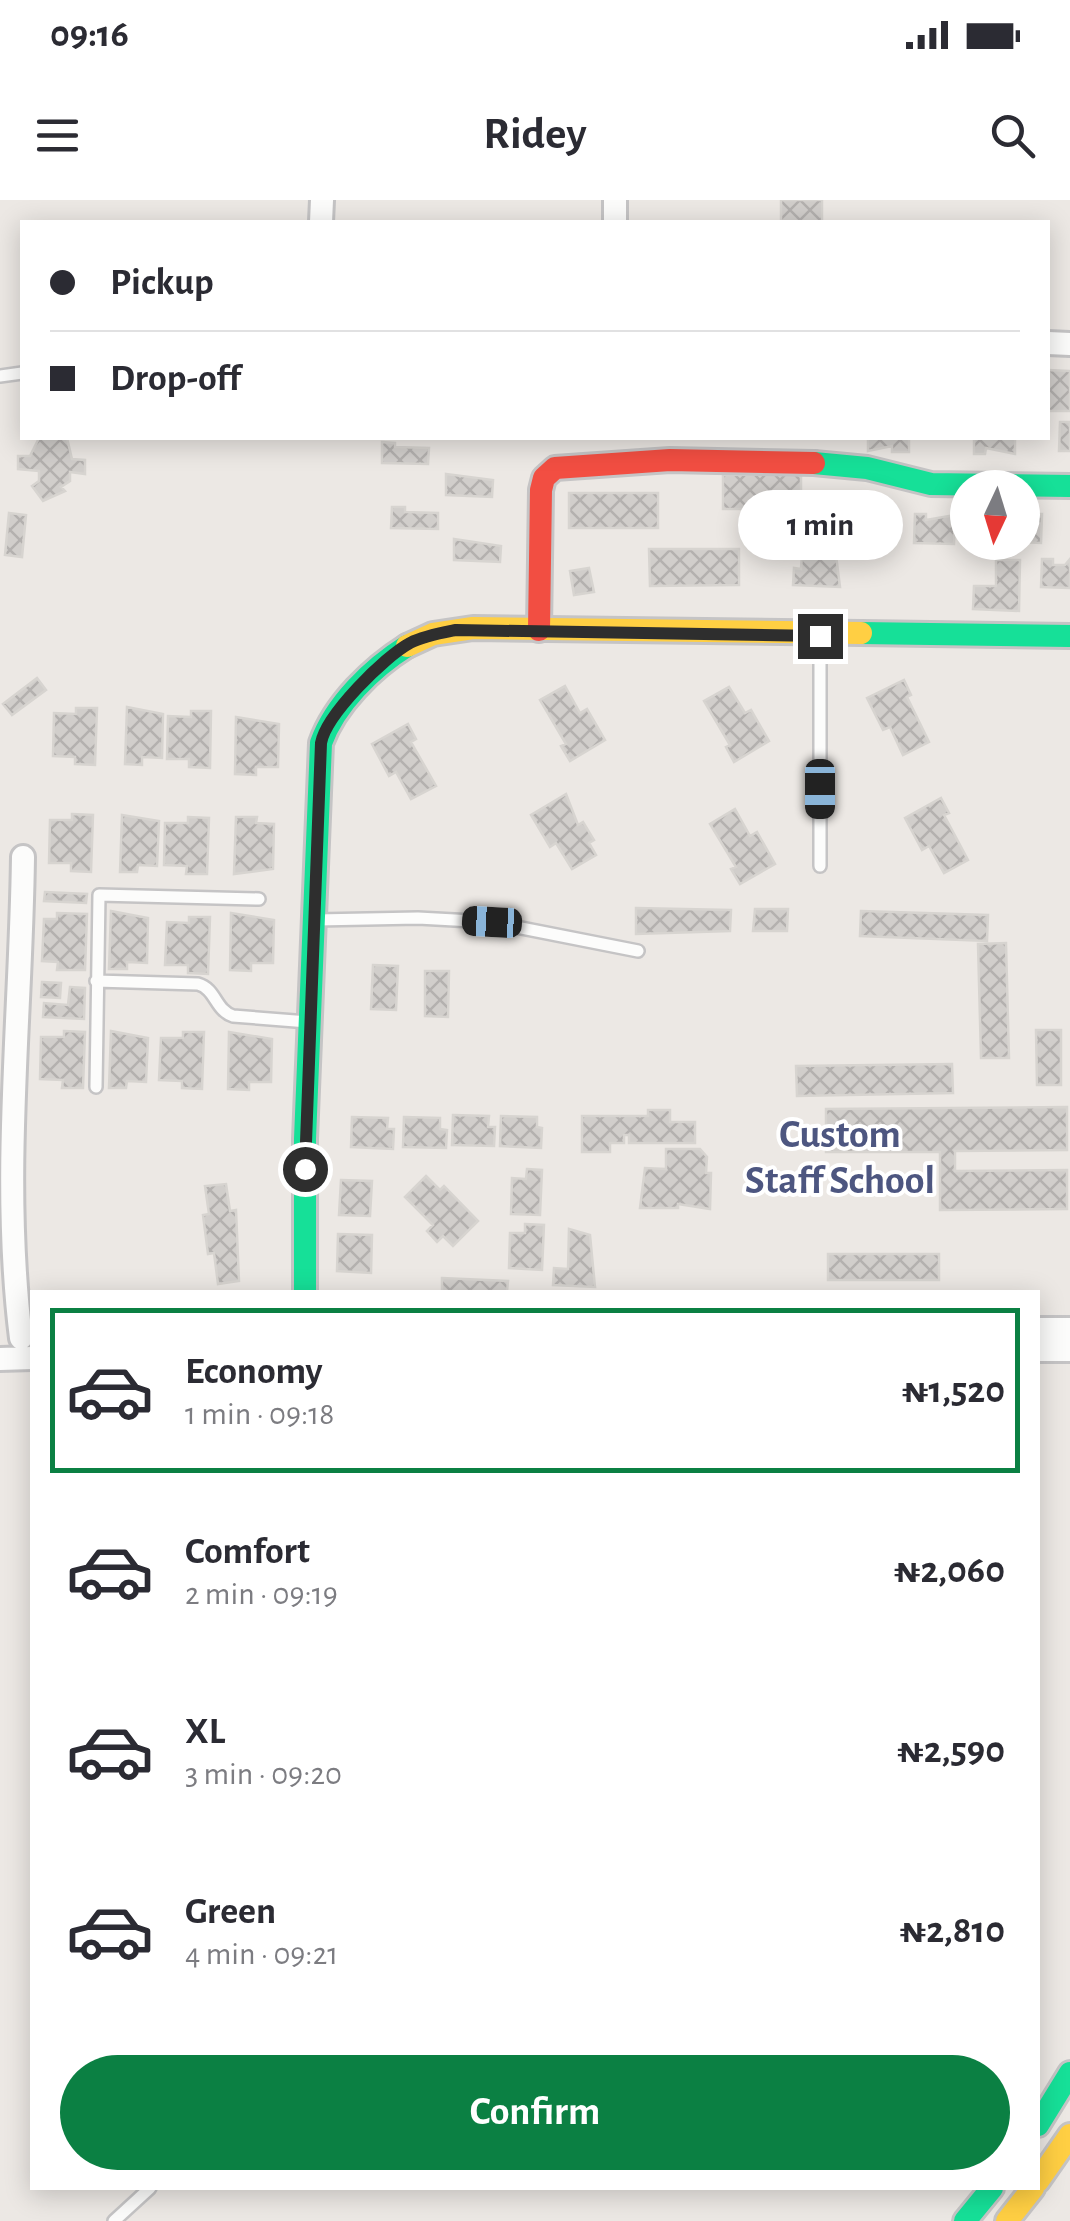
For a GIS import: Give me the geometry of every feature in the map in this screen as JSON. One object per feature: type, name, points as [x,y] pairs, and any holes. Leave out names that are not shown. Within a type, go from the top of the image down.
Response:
[{"type":"street","points":[[539,630],[541,490],[544,478],[555,468],[670,460],[791,461],[867,468],[931,484],[1070,486]]},
{"type":"street","points":[[305,1290],[308,1022],[321,743],[328,720],[409,644],[473,628],[820,636],[1070,636]]},
{"type":"street","points":[[0,1358],[22,1343],[13,1284],[7,1084],[23,857]]},
{"type":"street","points":[[1040,1329],[1070,1329]]},
{"type":"street","points":[[1040,1350],[1070,1350]]},
{"type":"street","points":[[1040,2121],[1070,2073]]},
{"type":"street","points":[[1040,2178],[1070,2135]]},
{"type":"street","points":[[964,2221],[990,2190]]},
{"type":"street","points":[[1006,2221],[1031,2190]]},
{"type":"lane","points":[[820,636],[820,866]]},
{"type":"lane","points":[[96,1088],[99,895],[259,899]]},
{"type":"lane","points":[[312,920],[418,918],[492,922],[638,952]]},
{"type":"lane","points":[[96,981],[198,984],[210,990],[217,1004],[233,1016],[308,1022]]},
{"type":"lane","points":[[114,2221],[148,2190]]},
{"type":"building","points":[[781,200],[822,200],[822,220],[781,220]]},
{"type":"building","points":[[1050,370],[1070,371],[1070,411],[1050,411]]},
{"type":"building","points":[[1060,422],[1070,422],[1070,451],[1059,451]]},
{"type":"building","points":[[38,440],[67,440],[72,459],[85,460],[85,474],[70,472],[70,481],[61,487],[65,491],[43,501],[32,486],[39,481],[39,471],[18,469],[18,456],[30,456]]},
{"type":"building","points":[[868,440],[909,440],[909,452],[892,452],[892,446],[868,451]]},
{"type":"building","points":[[974,440],[1015,440],[1015,454],[986,448],[985,454],[974,454]]},
{"type":"building","points":[[382,442],[395,443],[395,447],[429,448],[428,464],[382,463]]},
{"type":"building","points":[[446,474],[493,480],[492,497],[446,495]]},
{"type":"building","points":[[801,474],[801,509],[723,509],[723,475]]},
{"type":"building","points":[[569,493],[658,493],[658,528],[569,528]]},
{"type":"building","points":[[392,507],[405,507],[405,512],[438,513],[438,529],[391,528]]},
{"type":"building","points":[[9,513],[26,515],[22,557],[5,555]]},
{"type":"building","points":[[830,514],[854,521],[854,514],[870,515],[870,543],[829,542]]},
{"type":"building","points":[[915,514],[926,514],[926,520],[950,516],[950,544],[914,543]]},
{"type":"building","points":[[454,539],[501,546],[500,562],[454,560]]},
{"type":"building","points":[[649,549],[739,549],[739,585],[650,586]]},
{"type":"building","points":[[802,553],[836,555],[840,587],[793,585],[794,568],[801,569]]},
{"type":"building","points":[[1042,559],[1053,559],[1053,565],[1065,565],[1070,559],[1070,588],[1041,587]]},
{"type":"building","points":[[996,560],[1020,560],[1019,611],[973,609],[974,586],[996,586]]},
{"type":"building","points":[[589,568],[594,592],[574,595],[570,571]]},
{"type":"building","points":[[37,678],[46,690],[12,715],[3,704]]},
{"type":"building","points":[[904,680],[911,695],[907,697],[929,742],[903,755],[890,727],[883,730],[867,698]]},
{"type":"building","points":[[565,686],[580,713],[587,709],[605,740],[570,761],[561,746],[566,744],[540,700]]},
{"type":"building","points":[[729,687],[745,713],[751,710],[769,741],[734,762],[726,747],[730,745],[704,701]]},
{"type":"building","points":[[127,707],[163,714],[162,758],[142,757],[142,765],[125,764]]},
{"type":"building","points":[[76,708],[97,708],[95,765],[75,764],[75,757],[53,756],[54,713],[76,714]]},
{"type":"building","points":[[191,711],[211,711],[210,768],[189,767],[189,759],[167,759],[168,716],[191,717]]},
{"type":"building","points":[[236,717],[279,724],[278,767],[256,767],[256,775],[235,774]]},
{"type":"building","points":[[408,724],[416,739],[411,742],[436,786],[411,799],[396,772],[389,776],[372,744]]},
{"type":"building","points":[[566,794],[578,825],[583,822],[594,840],[589,843],[596,855],[572,869],[556,843],[550,847],[531,815]]},
{"type":"building","points":[[941,798],[949,813],[944,815],[968,860],[944,873],[929,846],[922,850],[905,818]]},
{"type":"building","points":[[735,809],[750,836],[757,832],[775,864],[740,884],[731,869],[736,867],[710,824]]},
{"type":"building","points":[[72,814],[93,815],[91,872],[71,871],[71,863],[49,863],[50,820],[72,820]]},
{"type":"building","points":[[122,815],[159,821],[157,866],[138,865],[137,872],[120,872]]},
{"type":"building","points":[[188,817],[209,818],[207,874],[186,874],[187,866],[164,865],[165,823],[188,823]]},
{"type":"building","points":[[236,817],[257,817],[256,823],[274,824],[273,869],[234,874]]},
{"type":"building","points":[[45,892],[87,894],[86,903],[44,901]]},
{"type":"building","points":[[636,908],[731,910],[730,931],[636,934]]},
{"type":"building","points":[[755,909],[788,909],[787,931],[753,931]]},
{"type":"building","points":[[111,911],[148,918],[147,963],[127,962],[127,969],[109,969]]},
{"type":"building","points":[[861,911],[988,915],[987,941],[860,936]]},
{"type":"building","points":[[57,913],[87,914],[85,970],[57,970],[58,962],[42,961],[44,919],[57,919]]},
{"type":"building","points":[[231,913],[274,920],[273,963],[251,963],[251,971],[230,970]]},
{"type":"building","points":[[189,917],[210,917],[208,974],[188,973],[188,965],[165,965],[167,922],[189,923]]},
{"type":"building","points":[[1006,943],[1009,1058],[981,1058],[978,944]]},
{"type":"building","points":[[373,965],[398,966],[396,1010],[371,1009]]},
{"type":"building","points":[[425,971],[449,971],[448,1017],[425,1016]]},
{"type":"building","points":[[42,982],[61,983],[60,998],[41,997]]},
{"type":"building","points":[[70,987],[85,988],[84,1019],[43,1017],[44,1003],[68,1005]]},
{"type":"building","points":[[1036,1030],[1061,1030],[1061,1085],[1037,1085]]},
{"type":"building","points":[[64,1031],[85,1032],[83,1088],[62,1088],[63,1080],[40,1079],[41,1037],[64,1037]]},
{"type":"building","points":[[111,1031],[148,1038],[146,1082],[127,1081],[126,1088],[109,1088]]},
{"type":"building","points":[[183,1032],[204,1032],[202,1089],[182,1088],[182,1081],[159,1080],[161,1038],[183,1038]]},
{"type":"building","points":[[229,1032],[272,1039],[271,1082],[249,1082],[249,1090],[228,1089]]},
{"type":"building","points":[[952,1064],[953,1093],[797,1096],[796,1066]]},
{"type":"building","points":[[1067,1107],[1067,1150],[955,1151],[955,1171],[1067,1170],[1067,1209],[940,1210],[940,1152],[826,1152],[826,1109]]},
{"type":"building","points":[[648,1110],[670,1110],[670,1122],[695,1122],[695,1143],[629,1143],[629,1135],[624,1135],[624,1143],[610,1143],[610,1152],[582,1152],[582,1116],[648,1116]]},
{"type":"building","points":[[453,1115],[489,1116],[488,1127],[495,1127],[494,1146],[452,1145]]},
{"type":"building","points":[[501,1116],[537,1117],[537,1127],[542,1128],[541,1148],[500,1146]]},
{"type":"building","points":[[352,1117],[388,1118],[387,1129],[394,1129],[393,1149],[351,1147]]},
{"type":"building","points":[[404,1117],[440,1118],[440,1129],[447,1130],[446,1148],[403,1147]]},
{"type":"building","points":[[666,1149],[700,1149],[707,1157],[706,1173],[711,1173],[710,1209],[678,1204],[678,1208],[640,1208],[645,1168],[666,1169]]},
{"type":"building","points":[[527,1169],[542,1170],[540,1215],[511,1214],[512,1178],[526,1179]]},
{"type":"building","points":[[426,1176],[440,1190],[444,1186],[478,1221],[453,1246],[443,1236],[437,1242],[427,1231],[433,1225],[405,1197]]},
{"type":"building","points":[[341,1180],[372,1181],[370,1216],[339,1215]]},
{"type":"building","points":[[226,1184],[230,1211],[236,1210],[239,1281],[218,1284],[214,1253],[208,1254],[203,1215],[209,1214],[205,1186]]},
{"type":"building","points":[[525,1224],[544,1225],[542,1270],[509,1268],[510,1233],[525,1233]]},
{"type":"building","points":[[569,1229],[590,1235],[595,1287],[553,1285],[554,1268],[568,1269]]},
{"type":"building","points":[[338,1234],[372,1235],[371,1273],[337,1271]]},
{"type":"building","points":[[828,1254],[939,1254],[939,1280],[828,1280]]},
{"type":"building","points":[[442,1278],[508,1281],[507,1290],[442,1290]]},
{"type":"traffic: fast","points":[[814,463],[867,468],[931,484],[1070,486]]},
{"type":"traffic: fast","points":[[861,633],[1070,636]]},
{"type":"traffic: fast","points":[[305,1290],[305,1139],[321,743],[335,714],[356,688],[407,646]]},
{"type":"traffic: fast","points":[[1040,2122],[1070,2073]]},
{"type":"traffic: fast","points":[[965,2221],[990,2190]]},
{"type":"traffic: slow","points":[[407,646],[433,634],[473,628],[861,633]]},
{"type":"traffic: slow","points":[[1040,2178],[1070,2135]]},
{"type":"traffic: slow","points":[[1007,2221],[1031,2190]]},
{"type":"traffic: jam","points":[[539,630],[541,490],[544,478],[555,468],[670,460],[814,463]]},
{"type":"district","name":"Custom Staff School","points":[[840,1158]]},
{"type":"route","points":[[305,1169],[321,743],[328,720],[399,650],[422,638],[456,630],[820,636]]}]
